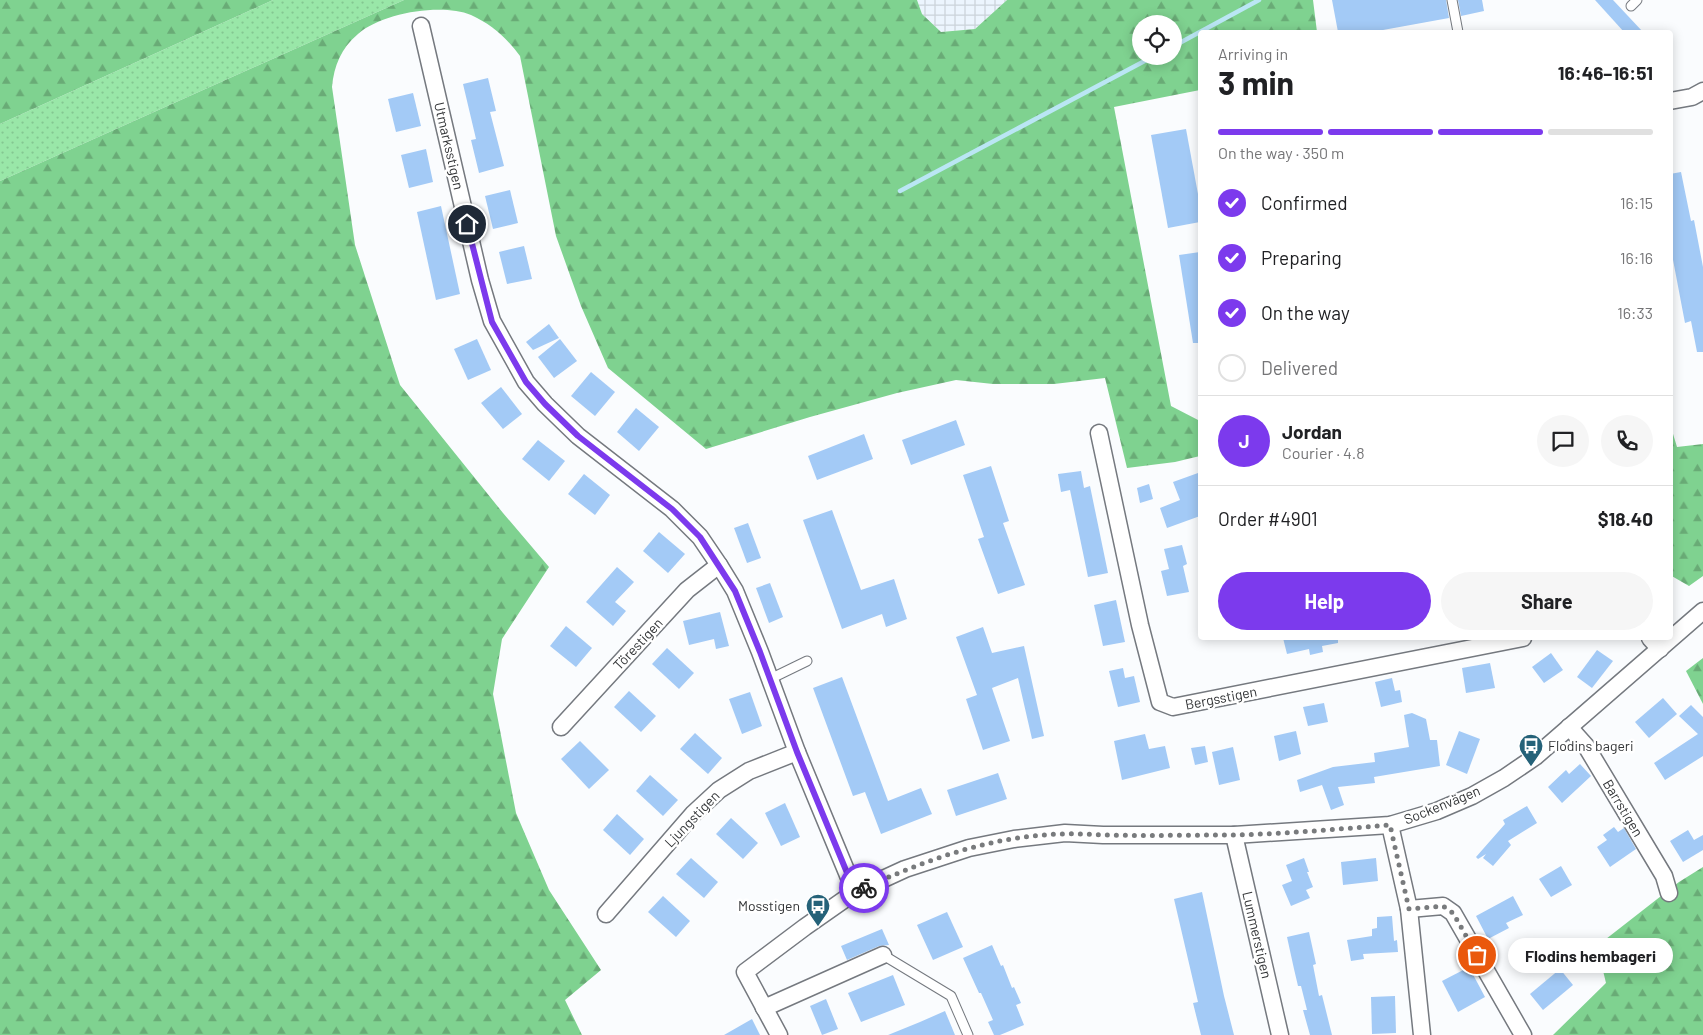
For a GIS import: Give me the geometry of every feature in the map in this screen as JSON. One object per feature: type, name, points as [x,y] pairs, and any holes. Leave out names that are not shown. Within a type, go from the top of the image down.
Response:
[{"type":"street","name":"Utmarksstigen","points":[[421,26],[480,280],[492,322],[526,382],[545,404],[578,436],[672,509],[700,537],[735,591],[797,752],[855,892]]},
{"type":"street","points":[[1673,101],[1698,94]]},
{"type":"street","points":[[1673,110],[1698,94]]},
{"type":"street","name":"Bergsstigen","points":[[1099,433],[1140,625],[1160,702],[1173,707],[1513,640]]},
{"type":"street","name":"Törestigen","points":[[561,727],[687,590],[719,566]]},
{"type":"street","name":"Sockenvägen","points":[[1673,631],[1703,611]]},
{"type":"street","name":"Sockenvägen","points":[[1422,1035],[1409,909],[1390,825],[1437,811],[1472,796],[1504,778],[1535,757],[1569,728],[1655,643]]},
{"type":"street","name":"Barrstigen","points":[[1569,728],[1586,746],[1664,876],[1669,893]]},
{"type":"street","name":"Ljungstigen","points":[[606,914],[694,814],[719,790],[749,771],[797,752]]},
{"type":"street","points":[[779,1035],[744,972],[855,892],[906,869],[944,855],[1014,839],[1065,834],[1234,835],[1390,825]]},
{"type":"street","name":"Lummerstigen","points":[[1234,835],[1280,1035]]},
{"type":"street","points":[[1409,909],[1443,906],[1453,913],[1522,1035]]},
{"type":"street","points":[[764,1008],[883,956]]},
{"type":"lane","points":[[1452,0],[1458,30]]},
{"type":"lane","points":[[770,679],[807,661]]},
{"type":"lane","points":[[883,956],[951,996],[968,1035]]},
{"type":"shaded area","points":[[917,0],[1007,0],[975,29],[941,32],[922,14]]},
{"type":"green space","points":[[0,0],[273,0],[0,124]]},
{"type":"green space","points":[[273,0],[404,0],[0,181],[0,124]]},
{"type":"green space","points":[[404,0],[917,0],[922,14],[941,32],[975,29],[1007,0],[1313,0],[1317,30],[1198,30],[1198,90],[1114,107],[1171,406],[1198,420],[1198,456],[1175,462],[1127,468],[1105,378],[1054,384],[993,384],[956,380],[897,393],[810,417],[706,449],[608,368],[581,306],[556,236],[520,56],[510,43],[492,27],[471,15],[444,10],[428,10],[382,20],[358,34],[347,45],[339,58],[332,87],[355,245],[400,385],[549,567],[502,639],[493,694],[516,813],[549,890],[601,970],[565,1000],[582,1035],[0,1035],[0,181]]},
{"type":"green space","points":[[1673,434],[1677,447],[1703,444],[1703,576],[1689,586],[1673,577]]},
{"type":"green space","points":[[1703,658],[1703,704],[1686,671]]},
{"type":"green space","points":[[1703,867],[1703,1035],[1553,1035],[1606,983],[1597,946],[1679,882]]},
{"type":"building","points":[[1332,0],[1446,0],[1449,18],[1383,30],[1338,30]]},
{"type":"building","points":[[1458,0],[1482,0],[1484,11],[1461,16]]},
{"type":"building","points":[[1595,0],[1613,0],[1641,30],[1622,30]]},
{"type":"building","points":[[488,78],[496,111],[490,112],[504,166],[479,173],[471,140],[476,139],[463,84]]},
{"type":"building","points":[[413,93],[421,126],[396,132],[388,99]]},
{"type":"building","points":[[1186,129],[1198,194],[1198,222],[1168,228],[1151,135]]},
{"type":"building","points":[[426,149],[433,182],[409,188],[401,155]]},
{"type":"building","points":[[1681,172],[1691,221],[1694,220],[1703,267],[1703,352],[1697,352],[1691,321],[1685,323],[1673,260],[1673,173]]},
{"type":"building","points":[[510,190],[518,223],[493,229],[485,196]]},
{"type":"building","points":[[441,206],[460,294],[436,300],[417,212]]},
{"type":"building","points":[[524,246],[532,279],[507,284],[499,252]]},
{"type":"building","points":[[1198,252],[1198,343],[1193,343],[1179,255]]},
{"type":"building","points":[[549,324],[559,338],[533,350],[526,342]]},
{"type":"building","points":[[477,339],[491,370],[468,380],[454,349]]},
{"type":"building","points":[[560,339],[577,361],[554,378],[538,357]]},
{"type":"building","points":[[591,372],[615,392],[595,416],[571,396]]},
{"type":"building","points":[[501,387],[522,414],[503,429],[481,403]]},
{"type":"building","points":[[636,408],[659,427],[639,451],[617,432]]},
{"type":"building","points":[[956,420],[965,445],[911,465],[902,440]]},
{"type":"building","points":[[864,434],[873,459],[817,480],[808,456]]},
{"type":"building","points":[[538,440],[565,461],[549,481],[522,459]]},
{"type":"building","points":[[991,466],[1009,521],[1003,523],[1025,585],[998,594],[978,539],[984,537],[963,475]]},
{"type":"building","points":[[1081,471],[1084,488],[1090,486],[1108,573],[1088,577],[1070,490],[1061,492],[1058,474]]},
{"type":"building","points":[[1198,473],[1198,517],[1167,528],[1160,508],[1180,500],[1173,482]]},
{"type":"building","points":[[584,474],[610,495],[595,515],[568,494]]},
{"type":"building","points":[[1149,484],[1153,499],[1140,503],[1137,488]]},
{"type":"building","points":[[832,510],[861,590],[894,579],[907,619],[886,627],[882,614],[842,629],[803,520]]},
{"type":"building","points":[[748,523],[761,558],[747,563],[734,528]]},
{"type":"building","points":[[659,532],[685,554],[668,573],[643,551]]},
{"type":"building","points":[[1182,545],[1187,564],[1183,566],[1189,592],[1167,596],[1161,571],[1169,569],[1164,549]]},
{"type":"building","points":[[617,567],[634,582],[615,602],[626,611],[613,626],[586,602]]},
{"type":"building","points":[[770,583],[783,617],[769,623],[756,588]]},
{"type":"building","points":[[1116,600],[1125,642],[1103,646],[1094,605]]},
{"type":"building","points":[[720,612],[729,646],[716,649],[714,639],[689,645],[683,621]]},
{"type":"building","points":[[566,626],[592,648],[576,667],[550,646]]},
{"type":"building","points":[[983,627],[992,653],[1024,646],[1044,736],[1032,739],[1018,678],[992,688],[1010,741],[983,750],[966,699],[977,695],[956,637]]},
{"type":"building","points":[[1284,640],[1338,640],[1338,643],[1322,646],[1323,652],[1310,655],[1309,649],[1287,654]]},
{"type":"building","points":[[667,648],[694,673],[679,689],[652,664]]},
{"type":"building","points":[[1597,650],[1613,661],[1592,688],[1577,677]]},
{"type":"building","points":[[1551,653],[1563,670],[1544,683],[1532,667]]},
{"type":"building","points":[[1490,663],[1495,688],[1466,693],[1462,668]]},
{"type":"building","points":[[1123,668],[1125,678],[1134,676],[1140,702],[1118,707],[1109,671]]},
{"type":"building","points":[[842,677],[888,801],[921,788],[932,814],[881,834],[865,792],[853,796],[813,688]]},
{"type":"building","points":[[1392,678],[1395,691],[1400,690],[1402,702],[1381,707],[1375,682]]},
{"type":"building","points":[[629,691],[656,716],[641,732],[614,707]]},
{"type":"building","points":[[750,692],[762,726],[742,734],[729,699]]},
{"type":"building","points":[[1663,698],[1677,714],[1649,738],[1635,722]]},
{"type":"building","points":[[1324,703],[1328,722],[1308,726],[1303,707]]},
{"type":"building","points":[[1691,705],[1703,717],[1703,756],[1665,780],[1654,763],[1698,734],[1679,716]]},
{"type":"building","points":[[1412,713],[1426,719],[1430,740],[1437,740],[1440,766],[1374,777],[1375,783],[1338,787],[1344,805],[1331,810],[1322,785],[1300,792],[1297,780],[1333,767],[1375,762],[1374,753],[1409,747],[1404,715]]},
{"type":"building","points":[[1296,731],[1301,754],[1279,761],[1274,736]]},
{"type":"building","points":[[1459,731],[1480,739],[1467,774],[1446,765]]},
{"type":"building","points":[[695,733],[722,758],[708,774],[680,749]]},
{"type":"building","points":[[1145,734],[1149,749],[1165,746],[1170,768],[1122,780],[1114,741]]},
{"type":"building","points":[[580,741],[609,770],[589,789],[561,759]]},
{"type":"building","points":[[1205,746],[1208,762],[1195,765],[1191,748]]},
{"type":"building","points":[[1233,747],[1240,780],[1219,785],[1212,752]]},
{"type":"building","points":[[1580,764],[1591,776],[1562,803],[1548,787],[1566,770],[1569,774]]},
{"type":"building","points":[[998,773],[1007,799],[956,816],[947,790]]},
{"type":"building","points":[[650,775],[678,800],[663,816],[636,791]]},
{"type":"building","points":[[785,803],[800,837],[781,846],[765,813]]},
{"type":"building","points":[[1527,806],[1537,823],[1508,841],[1511,845],[1493,866],[1483,858],[1486,854],[1478,859],[1476,857],[1505,824],[1503,820]]},
{"type":"building","points":[[617,814],[644,839],[630,855],[603,830]]},
{"type":"building","points":[[731,818],[758,843],[743,859],[716,834]]},
{"type":"building","points":[[1614,827],[1618,832],[1624,828],[1636,849],[1610,867],[1597,847],[1607,840],[1603,835]]},
{"type":"building","points":[[1688,830],[1694,840],[1703,835],[1703,850],[1683,862],[1670,841]]},
{"type":"building","points":[[691,858],[718,882],[704,898],[676,874]]},
{"type":"building","points":[[1304,858],[1313,887],[1306,890],[1310,898],[1291,906],[1282,885],[1292,881],[1286,865]]},
{"type":"building","points":[[1376,858],[1378,881],[1343,885],[1341,862]]},
{"type":"building","points":[[1561,866],[1572,885],[1551,897],[1539,879]]},
{"type":"building","points":[[1202,892],[1234,1035],[1201,1035],[1193,1003],[1198,1002],[1174,899]]},
{"type":"building","points":[[663,896],[690,921],[676,937],[648,912]]},
{"type":"building","points":[[1513,896],[1523,915],[1506,923],[1509,928],[1488,939],[1476,916]]},
{"type":"building","points":[[947,912],[963,947],[933,960],[917,925]]},
{"type":"building","points":[[1392,916],[1394,941],[1397,940],[1398,952],[1363,954],[1364,959],[1351,961],[1347,940],[1372,936],[1372,929],[1377,928],[1377,917]]},
{"type":"building","points":[[882,929],[889,945],[879,946],[847,960],[841,946]]},
{"type":"building","points":[[1309,932],[1316,964],[1313,965],[1319,996],[1322,995],[1332,1035],[1310,1035],[1303,1010],[1307,1010],[1301,986],[1298,986],[1287,937]]},
{"type":"building","points":[[992,945],[1021,1003],[1016,1005],[1024,1025],[1000,1035],[994,1035],[988,1022],[993,1020],[963,958]]},
{"type":"building","points":[[1469,967],[1485,997],[1458,1012],[1442,981]]},
{"type":"building","points":[[1560,969],[1573,985],[1543,1010],[1530,994]]},
{"type":"building","points":[[893,975],[905,1005],[861,1022],[848,993]]},
{"type":"building","points":[[1395,996],[1396,1033],[1372,1034],[1371,997]]},
{"type":"building","points":[[826,999],[838,1029],[822,1035],[810,1006]]},
{"type":"building","points":[[945,1011],[955,1035],[888,1035],[920,1022]]},
{"type":"building","points":[[752,1019],[760,1035],[724,1035]]},
{"type":"waterway","points":[[1204,30],[1259,0]]},
{"type":"waterway","points":[[1182,42],[1198,33]]},
{"type":"waterway","points":[[900,191],[1137,65]]},
{"type":"way so far","points":[[864,888],[906,869],[944,855],[1014,839],[1065,834],[1234,835],[1390,825],[1409,909],[1443,906],[1453,913],[1477,955]]},
{"type":"place","name":"Flodins bageri","points":[[1531,767]]},
{"type":"place","name":"Mosstigen","points":[[818,927]]},
{"type":"place","name":"Flodins hembageri","points":[[1477,955]]},
{"type":"route","points":[[467,224],[492,322],[526,382],[545,404],[578,436],[672,509],[700,537],[735,591],[797,752],[855,892],[864,888]]}]
